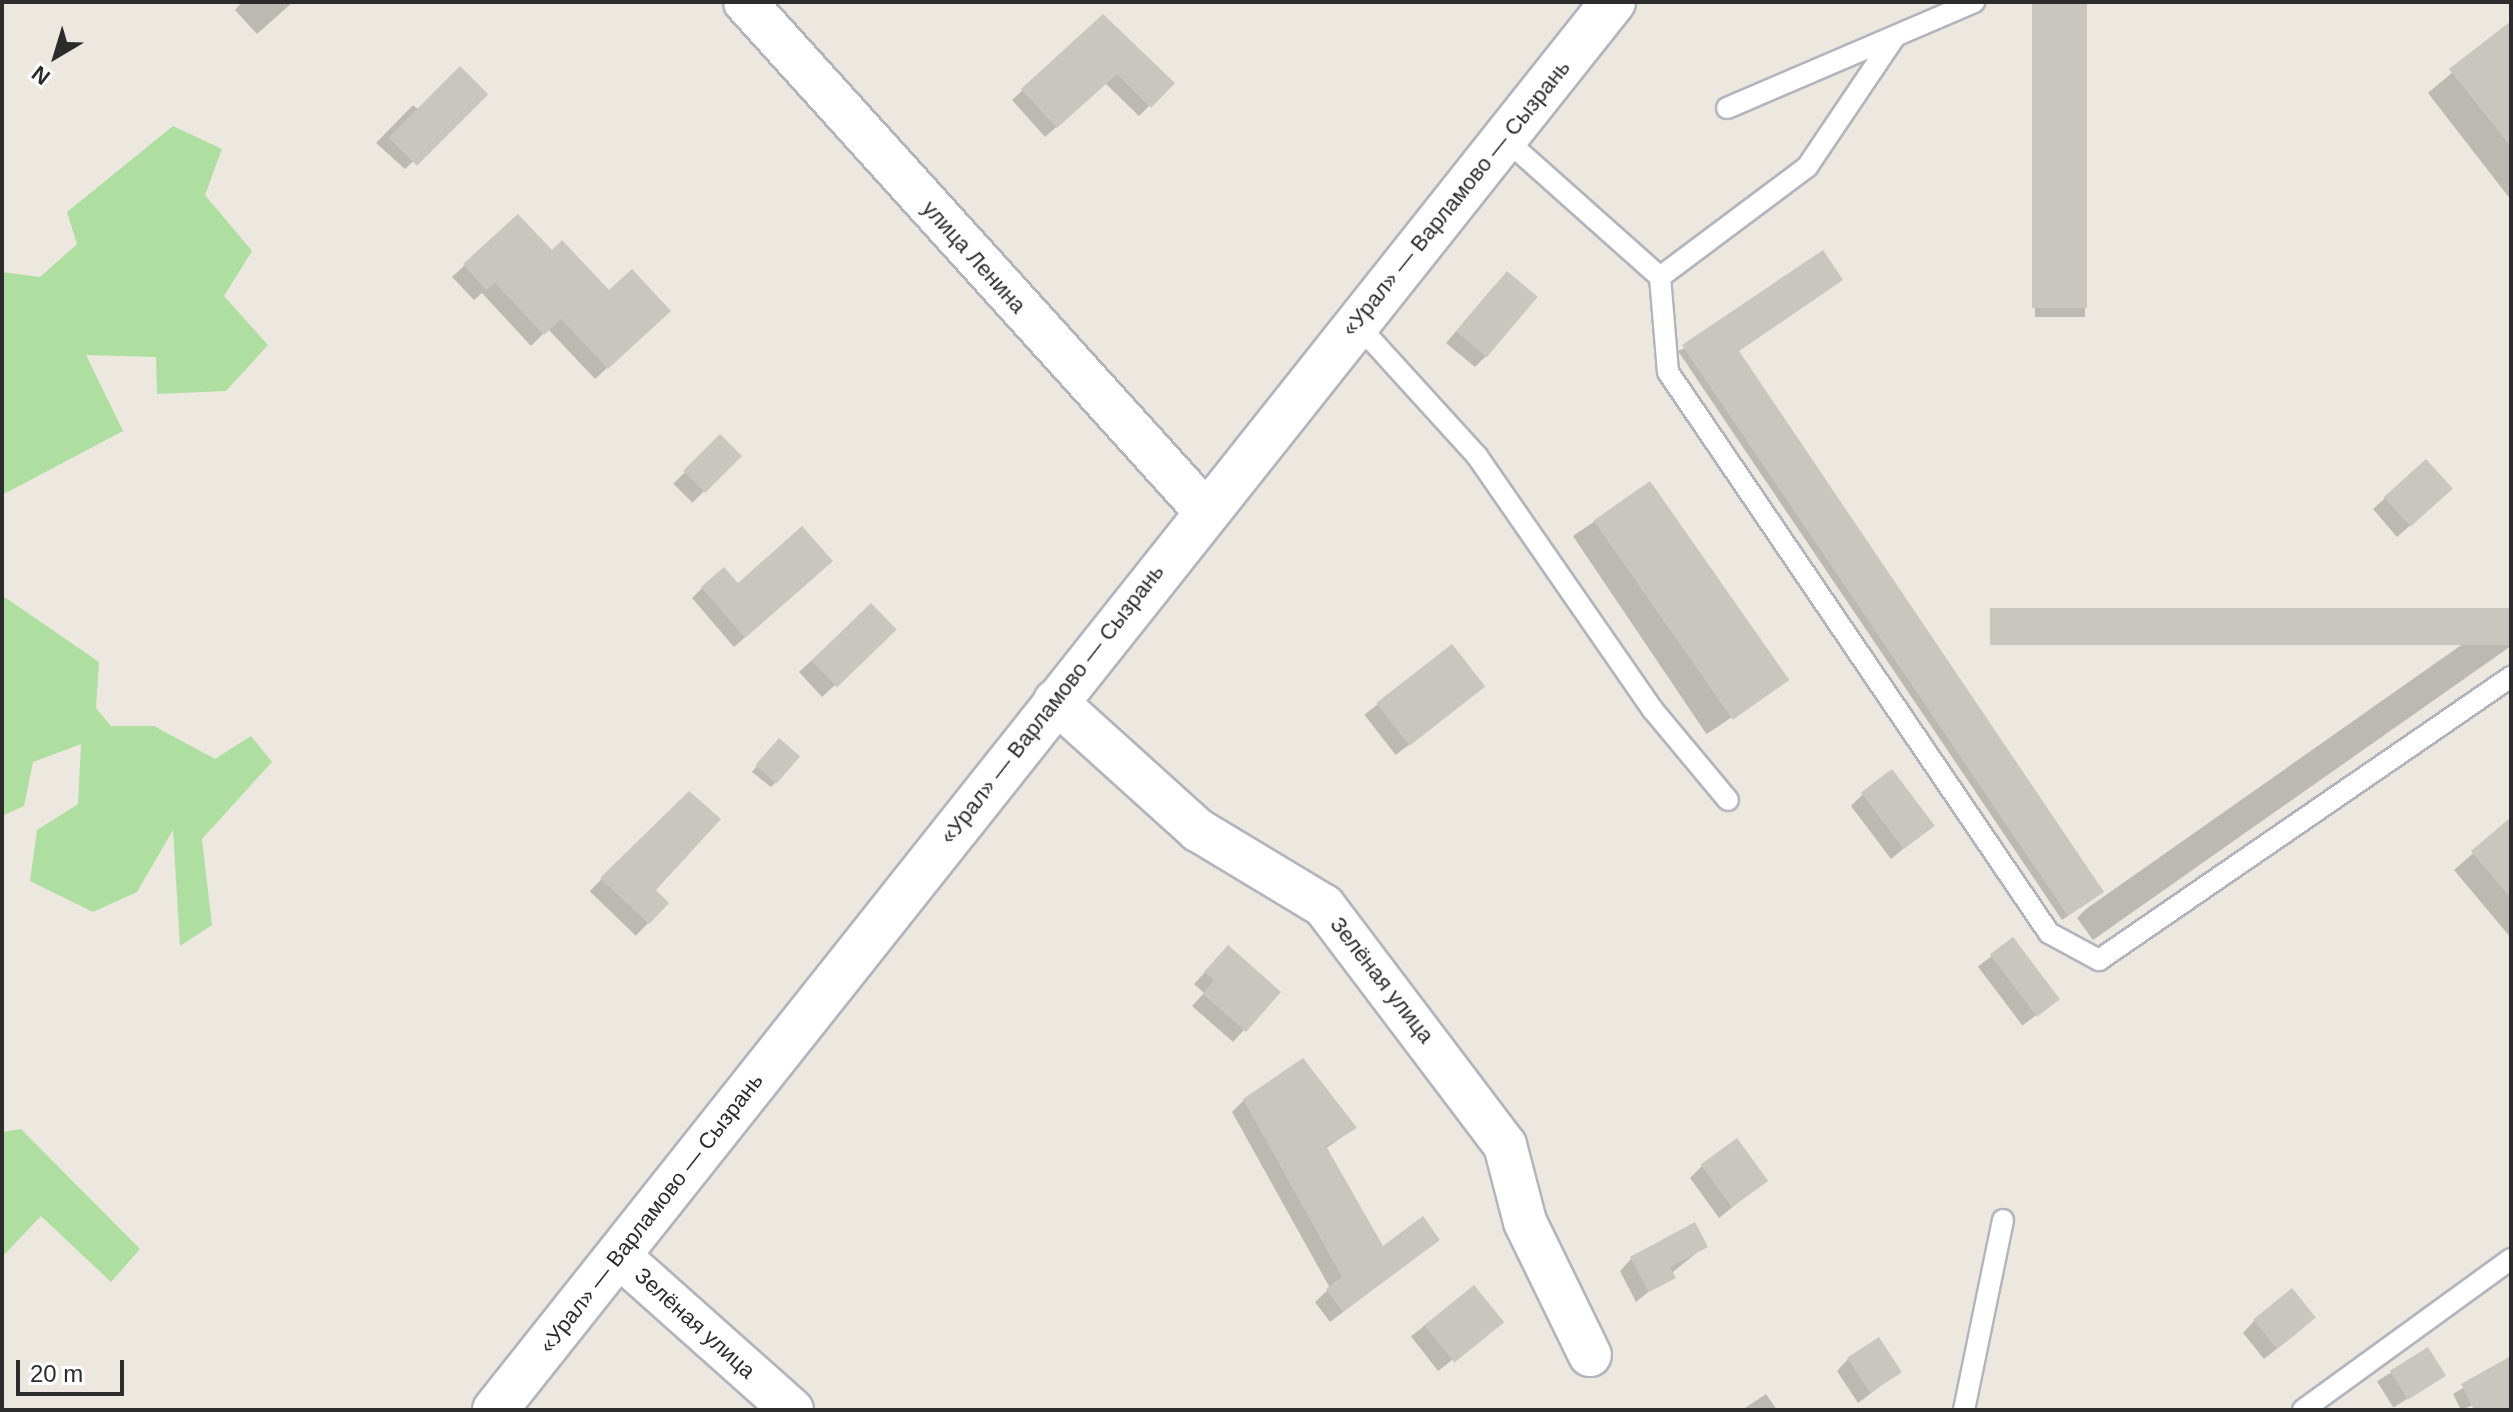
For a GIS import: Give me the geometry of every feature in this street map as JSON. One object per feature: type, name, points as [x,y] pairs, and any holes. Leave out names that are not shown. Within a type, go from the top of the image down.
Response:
[{"type":"main road","name":"«Урал» — Варламово — Сызрань","points":[[495,1410],[1205,511],[1613,2]]},
{"type":"street","name":"улица Ленина","points":[[745,2],[1205,511]]},
{"type":"street","name":"Зелёная улица","points":[[1055,701],[1198,830],[1324,906],[1505,1145],[1525,1222],[1590,1355]]},
{"type":"street","name":"Зелёная улица","points":[[618,1255],[776,1404]]},
{"type":"lane","points":[[1727,108],[1974,2]]},
{"type":"lane","points":[[1660,277],[1807,167],[1894,38]]},
{"type":"lane","points":[[1504,138],[1660,277],[1668,372],[2049,933],[2099,960],[2511,677]]},
{"type":"lane","points":[[1356,323],[1477,456],[1653,710],[1728,800]]},
{"type":"lane","points":[[1964,1410],[2003,1220]]},
{"type":"lane","points":[[2303,1410],[2511,1259]]},
{"type":"green space","points":[[173,126],[222,149],[205,195],[252,251],[224,296],[268,345],[226,391],[157,394],[156,357],[86,355],[123,431],[2,495],[2,272],[40,277],[77,244],[67,212]]},
{"type":"green space","points":[[3,596],[99,662],[96,708],[111,726],[154,726],[215,759],[251,736],[272,762],[202,839],[212,925],[180,946],[173,830],[137,892],[93,912],[30,881],[37,830],[78,804],[81,744],[33,762],[24,806],[2,816]]},
{"type":"green space","points":[[21,1129],[140,1249],[111,1282],[41,1216],[2,1257],[2,1132]]},
{"type":"building","points":[[2032,2],[2087,2],[2087,308],[2032,308]]},
{"type":"building","points":[[1103,14],[1175,83],[1151,108],[1117,74],[1057,128],[1021,89]]},
{"type":"building","points":[[2511,21],[2511,147],[2449,69]]},
{"type":"building","points":[[460,66],[488,94],[417,166],[389,137]]},
{"type":"building","points":[[518,214],[552,250],[562,240],[609,290],[632,269],[671,311],[608,369],[561,319],[544,335],[495,283],[486,290],[463,264]]},
{"type":"building","points":[[1823,250],[1843,280],[1739,351],[2104,892],[2068,916],[1682,345]]},
{"type":"building","points":[[1507,271],[1538,297],[1487,357],[1456,332]]},
{"type":"building","points":[[720,434],[742,456],[705,493],[683,471]]},
{"type":"building","points":[[2426,459],[2453,489],[2410,527],[2384,497]]},
{"type":"building","points":[[1650,481],[1789,680],[1733,720],[1593,521]]},
{"type":"building","points":[[802,526],[833,561],[745,638],[701,587],[724,567],[738,583]]},
{"type":"building","points":[[871,603],[897,630],[837,687],[811,661]]},
{"type":"building","points":[[1990,608],[2511,608],[2511,645],[1990,645]]},
{"type":"building","points":[[1452,644],[1485,687],[1410,746],[1376,703]]},
{"type":"building","points":[[779,738],[800,756],[777,784],[755,765]]},
{"type":"building","points":[[1892,769],[1935,826],[1904,849],[1861,792]]},
{"type":"building","points":[[689,791],[721,819],[656,890],[669,903],[649,924],[600,878]]},
{"type":"building","points":[[2511,817],[2511,899],[2471,851]]},
{"type":"building","points":[[2013,937],[2060,999],[2037,1017],[1990,954]]},
{"type":"building","points":[[1228,945],[1281,992],[1246,1032],[1203,994],[1214,980],[1204,972]]},
{"type":"building","points":[[1303,1058],[1357,1128],[1326,1146],[1383,1246],[1423,1216],[1440,1240],[1343,1312],[1326,1289],[1342,1277],[1243,1099]]},
{"type":"building","points":[[1737,1138],[1768,1181],[1732,1207],[1701,1164]]},
{"type":"building","points":[[1695,1222],[1708,1247],[1670,1267],[1676,1278],[1649,1292],[1630,1257]]},
{"type":"building","points":[[1474,1285],[1504,1322],[1454,1363],[1424,1325]]},
{"type":"building","points":[[2292,1288],[2316,1318],[2277,1349],[2253,1319]]},
{"type":"building","points":[[1879,1337],[1902,1372],[1870,1393],[1847,1358]]},
{"type":"building","points":[[2428,1347],[2446,1376],[2408,1400],[2390,1371]]},
{"type":"building","points":[[2511,1356],[2511,1410],[2474,1410],[2461,1384]]}]
